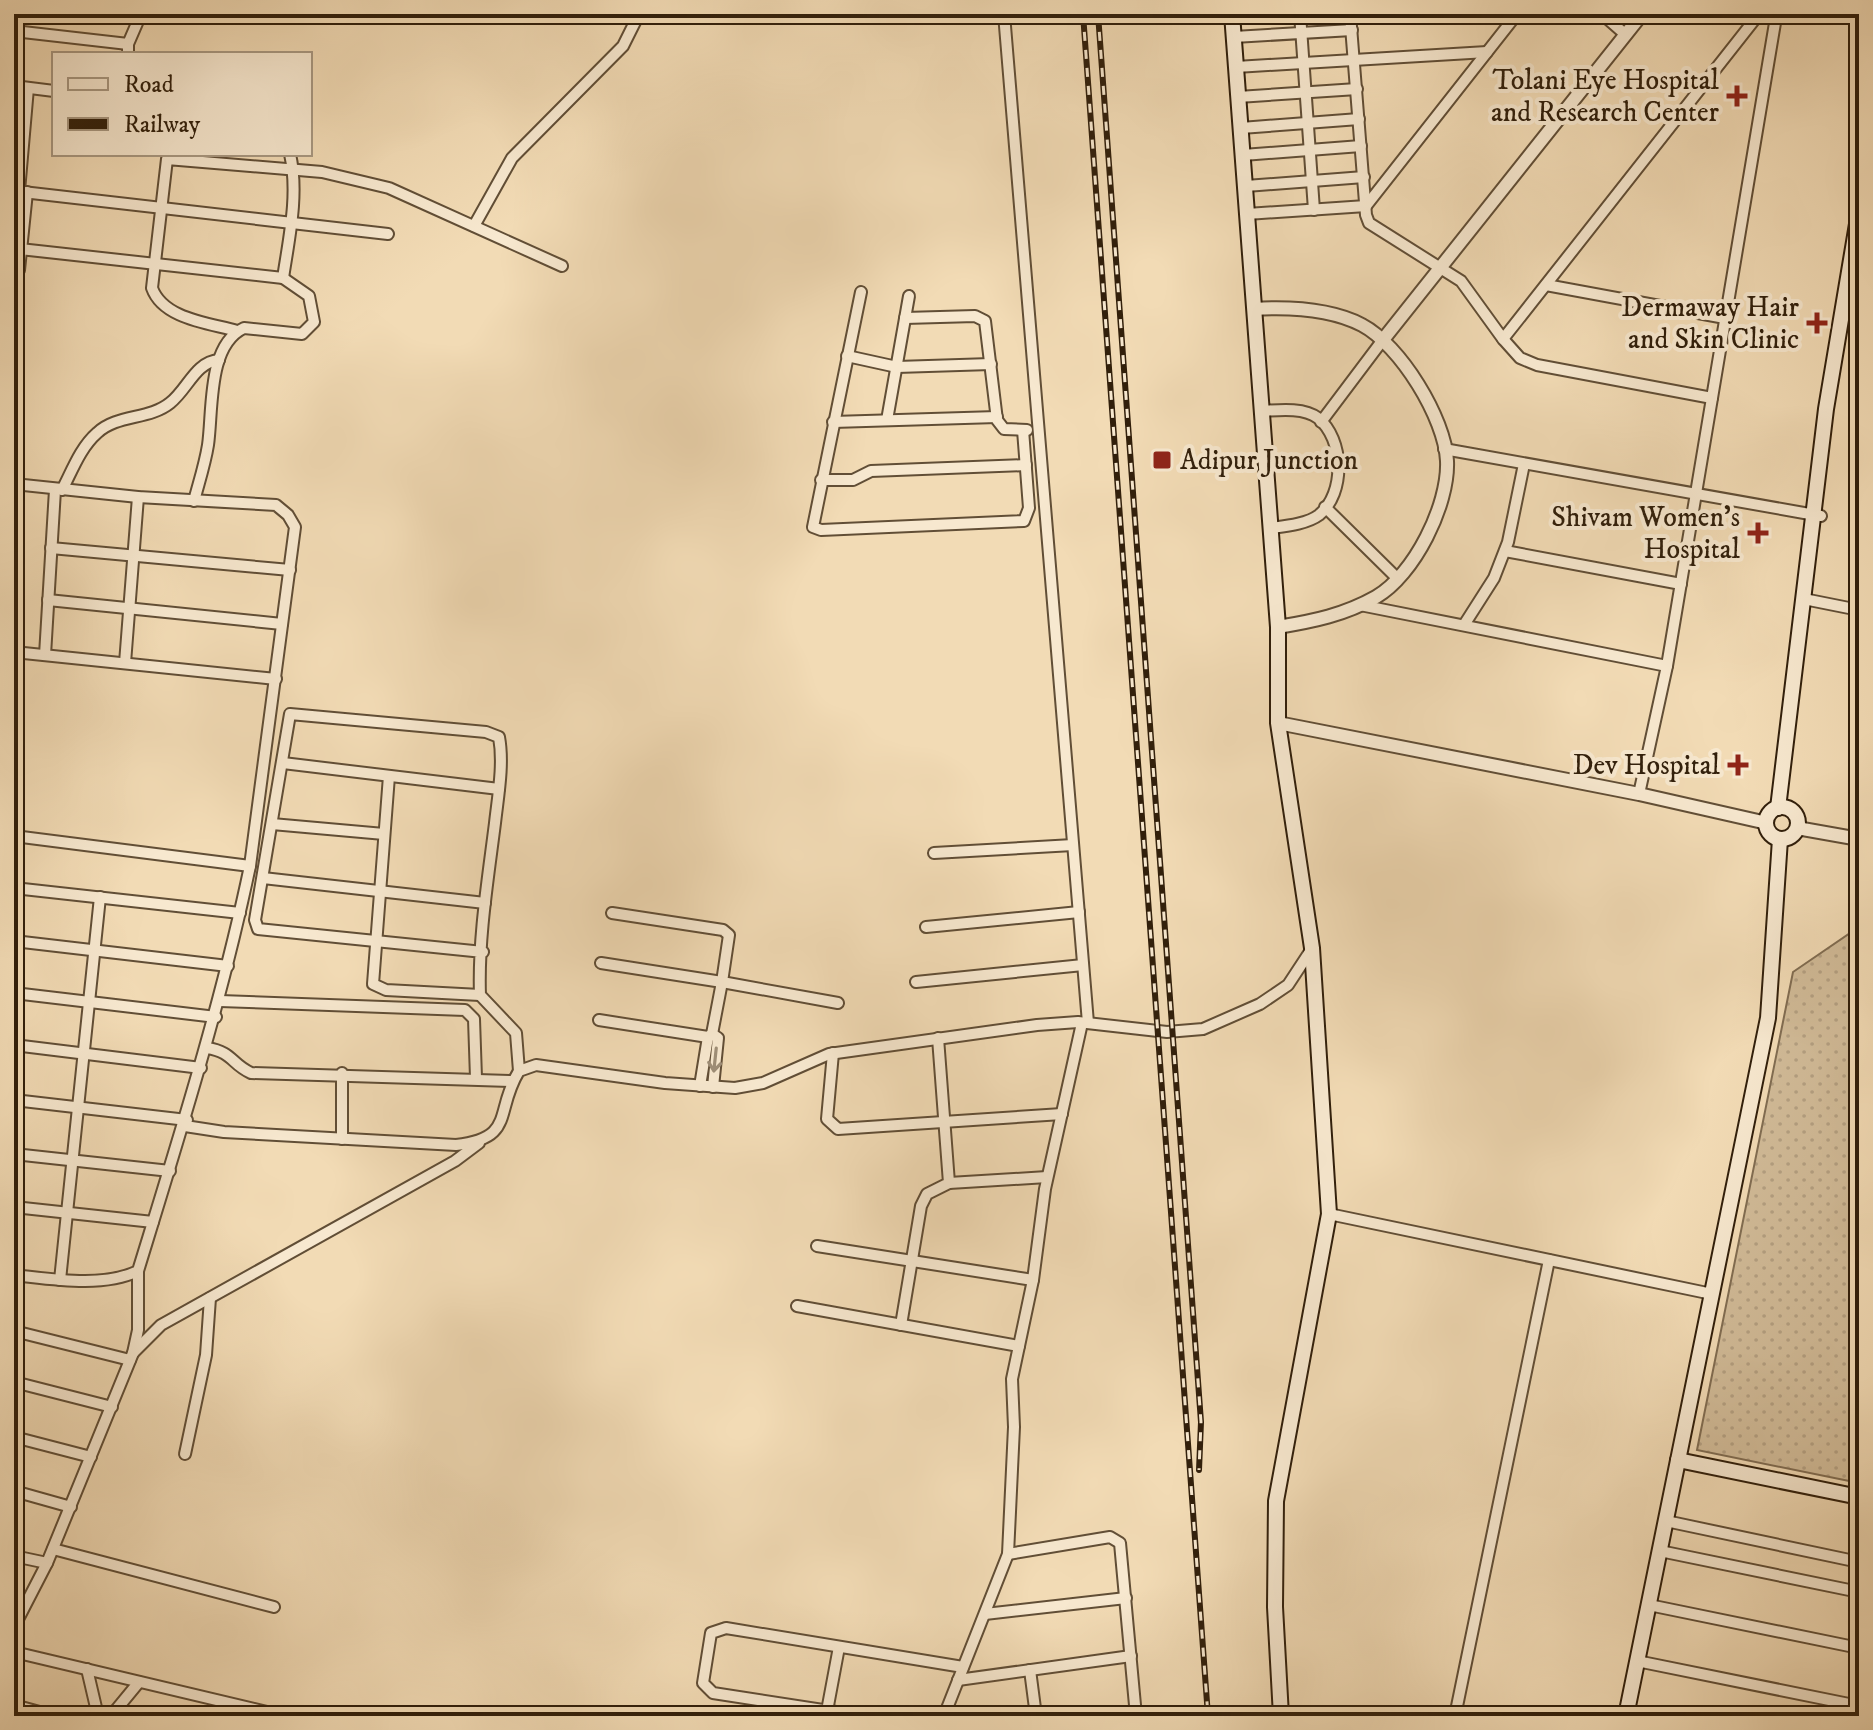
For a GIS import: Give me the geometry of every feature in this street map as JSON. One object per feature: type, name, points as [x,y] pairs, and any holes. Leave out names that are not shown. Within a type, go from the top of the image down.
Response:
[{"type":"main road","points":[[1232,14],[1278,627],[1278,723],[1312,948],[1329,1214],[1276,1501],[1275,1607],[1281,1716]]},
{"type":"main road","points":[[1817,516],[1826,409],[1858,218]]},
{"type":"main road","points":[[1782,808],[1817,516],[1859,254]]},
{"type":"main road","points":[[1782,808],[1796,817],[1797,828],[1791,836],[1780,839],[1771,835],[1767,823],[1769,814],[1782,808]]},
{"type":"main road","points":[[1626,1716],[1768,1018],[1780,839]]},
{"type":"main road","points":[[1678,1460],[1859,1497]]},
{"type":"street","points":[[14,31],[128,49],[141,14]]},
{"type":"street","points":[[474,226],[512,158],[613,57],[631,34],[639,14]]},
{"type":"street","points":[[944,1716],[1008,1554],[1014,1436],[1010,1389],[1033,1280],[1047,1177],[1085,1023],[1079,912],[1004,14]]},
{"type":"street","points":[[1300,14],[1314,210]]},
{"type":"street","points":[[1350,14],[1369,223],[1441,267],[1474,296],[1520,358],[1537,365],[1712,398]]},
{"type":"street","points":[[1247,214],[1366,206],[1517,14]]},
{"type":"street","points":[[1602,14],[1626,35]]},
{"type":"street","points":[[1321,422],[1642,14]]},
{"type":"street","points":[[1503,339],[1759,14]]},
{"type":"street","points":[[1639,794],[1681,584],[1772,15],[1789,14]]},
{"type":"street","points":[[1234,37],[1352,30]]},
{"type":"street","points":[[1236,67],[1487,52]]},
{"type":"street","points":[[14,86],[52,91]]},
{"type":"street","points":[[14,277],[19,270],[20,192],[28,88]]},
{"type":"street","points":[[1238,97],[1357,89]]},
{"type":"street","points":[[1241,128],[1359,119]]},
{"type":"street","points":[[1243,155],[1361,146]]},
{"type":"street","points":[[20,249],[155,262],[283,278],[309,296],[314,322],[309,329],[292,335],[250,328],[237,331],[163,306],[152,288],[155,262],[161,207],[167,156],[322,172],[389,188],[562,266]]},
{"type":"street","points":[[283,278],[291,223],[293,170],[290,156]]},
{"type":"street","points":[[1246,186],[1364,177]]},
{"type":"street","points":[[20,192],[388,234]]},
{"type":"street","points":[[1546,285],[1725,318]]},
{"type":"street","points":[[861,292],[812,523],[821,530],[1020,523],[1028,516],[1029,508],[1023,430]]},
{"type":"street","points":[[887,420],[909,296]]},
{"type":"street","points":[[1254,309],[1282,308],[1319,313],[1362,325],[1382,341],[1419,386],[1447,461],[1440,507],[1415,561],[1379,595],[1360,605],[1332,618],[1278,627]]},
{"type":"street","points":[[905,318],[980,318],[987,326],[997,417],[1004,429],[1037,429]]},
{"type":"street","points":[[194,501],[208,448],[219,360],[237,331]]},
{"type":"street","points":[[847,356],[897,367],[991,364]]},
{"type":"street","points":[[45,655],[51,548],[58,490],[98,431],[110,423],[169,405],[201,366],[219,360]]},
{"type":"street","points":[[1262,411],[1301,412],[1316,416],[1332,435],[1338,467],[1335,495],[1319,516],[1271,528]]},
{"type":"street","points":[[833,422],[997,417]]},
{"type":"street","points":[[1444,449],[1817,516]]},
{"type":"street","points":[[1464,625],[1494,578],[1505,551],[1524,464]]},
{"type":"street","points":[[821,480],[853,480],[871,471],[1026,465]]},
{"type":"street","points":[[14,484],[138,497],[276,505],[288,515],[295,527],[250,866],[216,1017],[186,1123],[138,1271],[138,1330],[131,1357],[71,1507],[14,1627]]},
{"type":"street","points":[[125,663],[138,497]]},
{"type":"street","points":[[1325,507],[1397,578]]},
{"type":"street","points":[[51,548],[290,570]]},
{"type":"street","points":[[1505,551],[1681,584]]},
{"type":"street","points":[[48,600],[282,624]]},
{"type":"street","points":[[1807,600],[1859,610]]},
{"type":"street","points":[[1360,605],[1667,666]]},
{"type":"street","points":[[14,652],[276,679]]},
{"type":"street","points":[[480,995],[483,952],[485,903],[499,789],[500,741],[486,732],[295,713],[288,717],[283,763],[255,920],[262,931],[483,952]]},
{"type":"street","points":[[1278,723],[1639,794],[1767,823]]},
{"type":"street","points":[[283,763],[499,789]]},
{"type":"street","points":[[389,776],[371,979],[378,988],[480,995],[516,1033],[519,1071]]},
{"type":"street","points":[[272,824],[384,834]]},
{"type":"street","points":[[1797,828],[1859,839]]},
{"type":"street","points":[[14,836],[250,866]]},
{"type":"street","points":[[934,853],[1073,845]]},
{"type":"street","points":[[263,878],[485,903]]},
{"type":"street","points":[[14,888],[240,913]]},
{"type":"street","points":[[60,1280],[100,897]]},
{"type":"street","points":[[926,927],[1079,912]]},
{"type":"street","points":[[612,913],[728,932],[722,982],[700,1086]]},
{"type":"street","points":[[14,941],[228,966]]},
{"type":"street","points":[[131,1357],[161,1325],[455,1161],[496,1133],[512,1081],[519,1071],[536,1065],[735,1088],[763,1083],[833,1053],[1037,1025],[1085,1023],[1167,1032],[1203,1029],[1226,1021],[1288,985],[1312,948]]},
{"type":"street","points":[[601,963],[838,1003]]},
{"type":"street","points":[[916,982],[1083,965]]},
{"type":"street","points":[[14,993],[216,1017]]},
{"type":"street","points":[[220,1001],[465,1010],[474,1019],[476,1078]]},
{"type":"street","points":[[599,1020],[718,1038],[713,1087]]},
{"type":"street","points":[[938,1038],[949,1183]]},
{"type":"street","points":[[14,1045],[201,1068]]},
{"type":"street","points":[[207,1048],[233,1056],[242,1069],[251,1073],[342,1073],[512,1081]]},
{"type":"street","points":[[833,1053],[827,1119],[831,1125],[845,1131],[1062,1114]]},
{"type":"street","points":[[342,1073],[342,1139]]},
{"type":"street","points":[[14,1100],[186,1123],[224,1132],[456,1145],[481,1142]]},
{"type":"street","points":[[14,1154],[170,1171]]},
{"type":"street","points":[[901,1325],[923,1201],[933,1190],[949,1183],[1047,1177]]},
{"type":"street","points":[[14,1207],[153,1222]]},
{"type":"street","points":[[1329,1214],[1712,1294]]},
{"type":"street","points":[[817,1246],[1033,1280]]},
{"type":"street","points":[[1455,1716],[1549,1260]]},
{"type":"street","points":[[14,1275],[60,1280],[124,1278],[138,1271]]},
{"type":"street","points":[[185,1454],[206,1355],[210,1298]]},
{"type":"street","points":[[797,1306],[1019,1346]]},
{"type":"street","points":[[14,1331],[131,1357]]},
{"type":"street","points":[[14,1382],[112,1407]]},
{"type":"street","points":[[14,1437],[91,1457]]},
{"type":"street","points":[[14,1491],[71,1507]]},
{"type":"street","points":[[1666,1521],[1859,1562]]},
{"type":"street","points":[[1008,1554],[1117,1539],[1122,1550],[1136,1716]]},
{"type":"street","points":[[53,1549],[274,1607]]},
{"type":"street","points":[[1660,1551],[1859,1592]]},
{"type":"street","points":[[14,1556],[47,1563]]},
{"type":"street","points":[[985,1614],[1126,1598]]},
{"type":"street","points":[[1649,1605],[1859,1648]]},
{"type":"street","points":[[862,1716],[713,1693],[703,1683],[708,1641],[718,1628],[726,1628],[963,1667]]},
{"type":"street","points":[[827,1711],[839,1647]]},
{"type":"street","points":[[14,1652],[284,1716]]},
{"type":"street","points":[[958,1680],[1131,1656]]},
{"type":"street","points":[[1637,1661],[1858,1712]]},
{"type":"street","points":[[87,1669],[98,1716]]},
{"type":"street","points":[[1030,1670],[1036,1716]]},
{"type":"street","points":[[111,1716],[139,1682]]},
{"type":"street","points":[[14,1705],[54,1716]]},
{"type":"street","points":[[1841,1716],[1858,1712]]},
{"type":"shaded area","points":[[1859,927],[1859,1483],[1697,1450],[1793,972]]},
{"type":"railway","points":[[1083,14],[1208,1716]]},
{"type":"railway","points":[[1098,14],[1201,1422],[1199,1470]]},
{"type":"place","name":"Tolani Eye Hospital and Research Center","points":[[1737,96]]},
{"type":"place","name":"Dermaway Hair and Skin Clinic","points":[[1817,323]]},
{"type":"place","name":"Adipur Junction","points":[[1162,460]]},
{"type":"place","name":"Shivam Women's Hospital","points":[[1758,533]]},
{"type":"place","name":"Dev Hospital","points":[[1738,765]]}]
